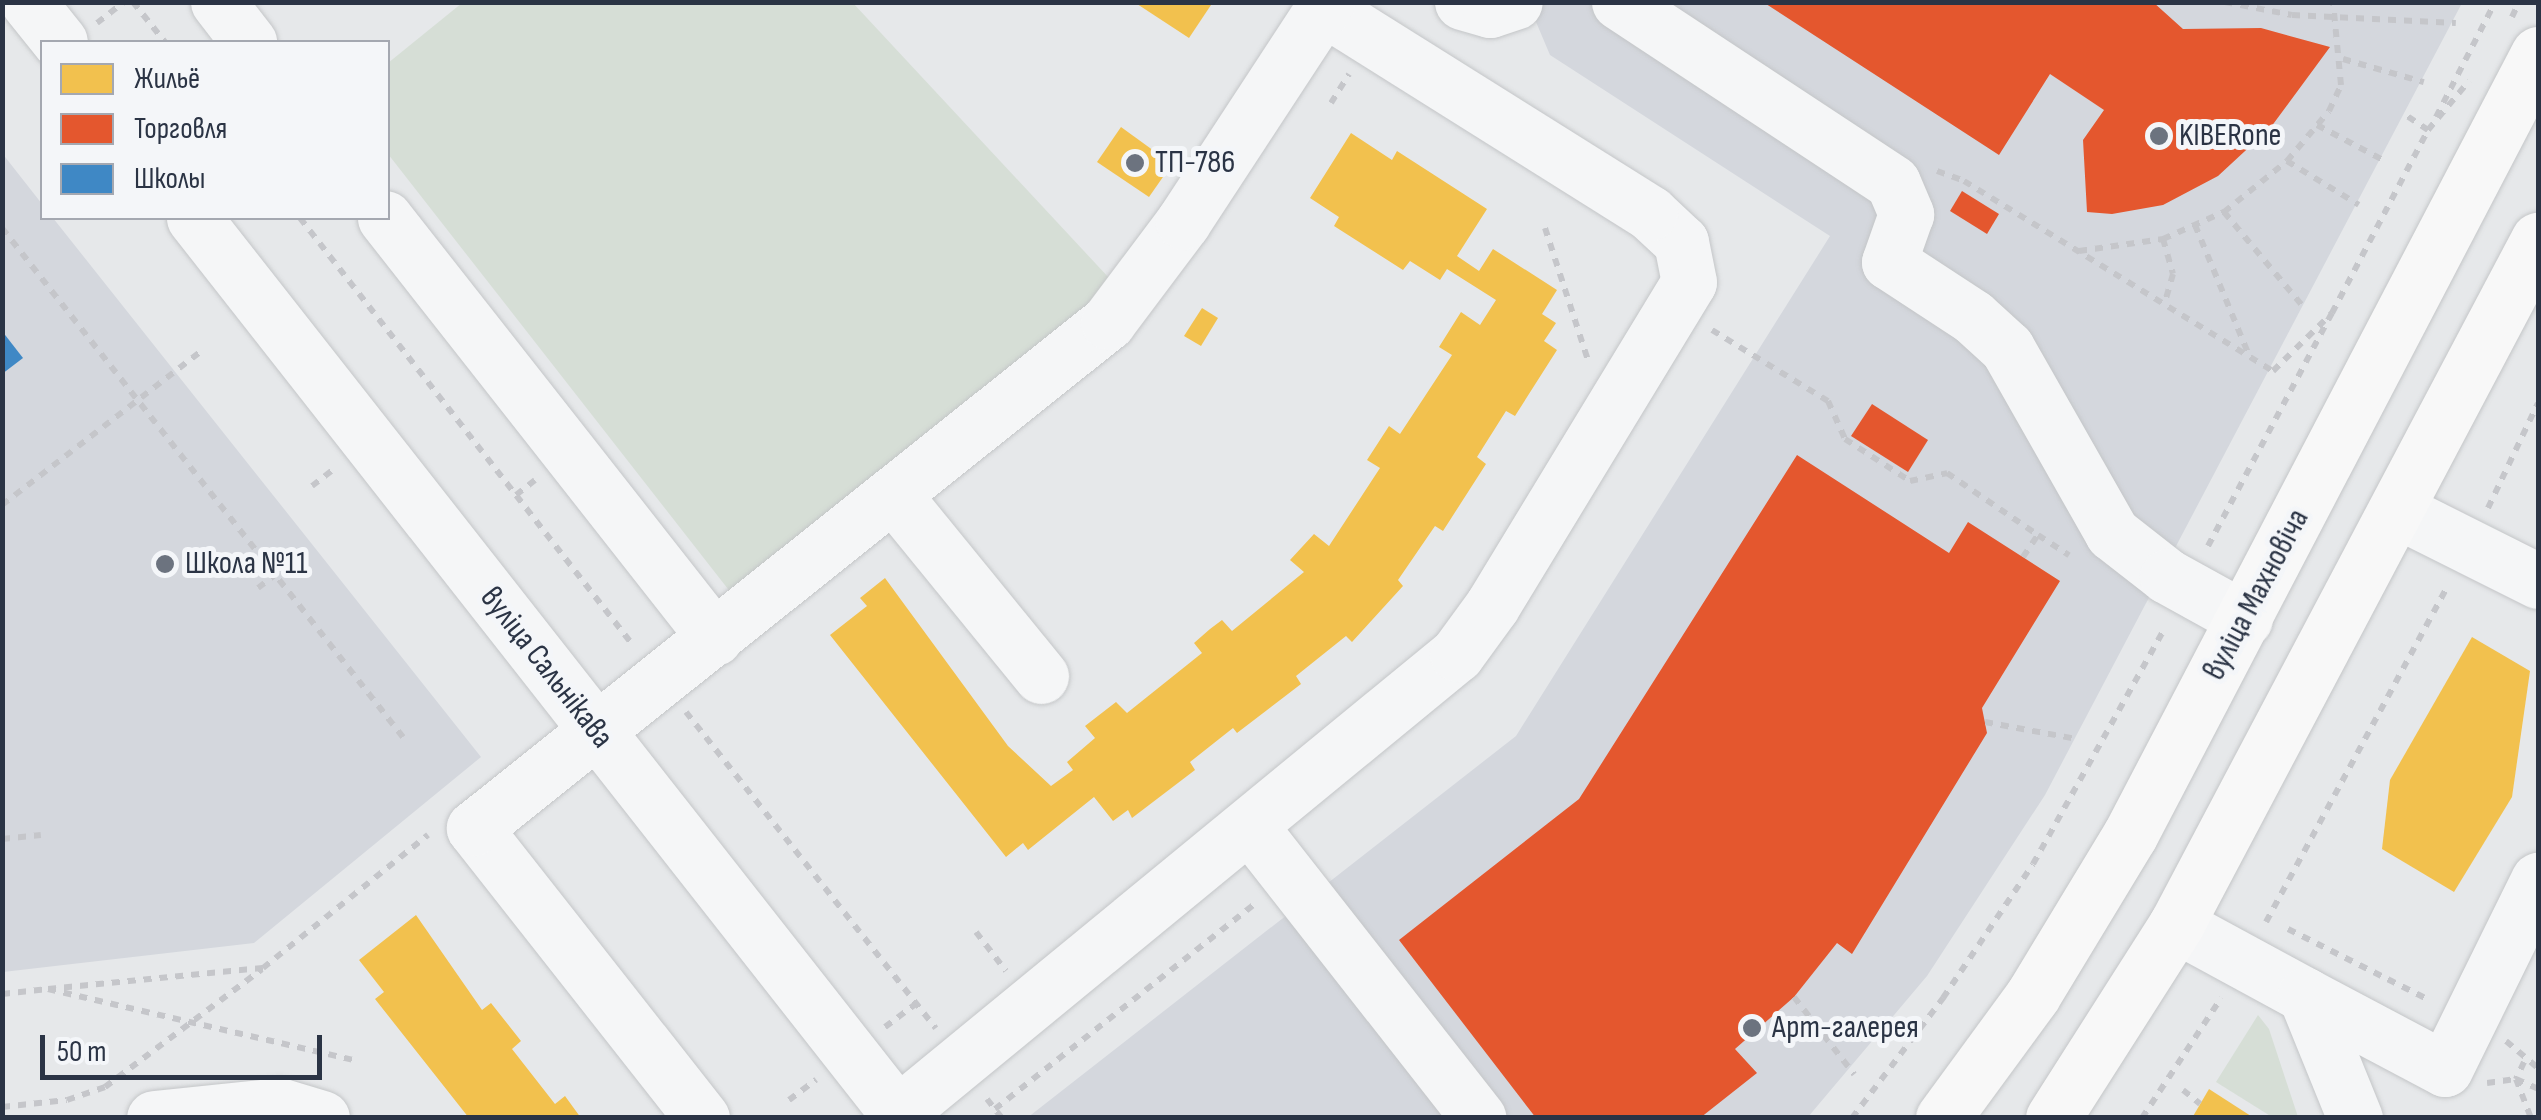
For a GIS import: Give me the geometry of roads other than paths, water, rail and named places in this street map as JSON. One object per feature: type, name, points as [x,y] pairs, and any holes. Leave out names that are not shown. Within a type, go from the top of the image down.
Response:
[{"type":"main road","name":"вуліца Махновіча","points":[[1943,1118],[2080,920],[2245,619],[2538,54]]},
{"type":"main road","points":[[2053,1118],[2176,925],[2400,512],[2538,240]]},
{"type":"street","points":[[28,2],[58,40]]},
{"type":"street","points":[[218,2],[247,40]]},
{"type":"street","points":[[1462,2],[1490,10],[1515,2]]},
{"type":"street","points":[[1619,2],[1893,183],[1906,214],[1889,262],[1973,316],[2007,348],[2104,524],[2187,587],[2245,619]]},
{"type":"street","points":[[702,1118],[474,828],[895,497],[1126,303],[1325,5],[1666,225],[1689,261],[1689,282],[1678,309],[1457,654],[1252,828],[900,1115]]},
{"type":"street","name":"вуліца Сальнікава","points":[[196,220],[900,1115]]},
{"type":"street","points":[[387,220],[715,638]]},
{"type":"street","points":[[895,497],[1041,676]]},
{"type":"street","points":[[2400,512],[2538,580]]},
{"type":"street","points":[[1252,828],[1479,1118]]},
{"type":"street","points":[[2305,995],[2444,1069],[2538,880]]},
{"type":"street","points":[[2176,925],[2264,944],[2305,995],[2354,1118]]},
{"type":"street","points":[[154,1118],[279,1106],[322,1118]]},
{"type":"place","name":"KIBERone","points":[[2159,136]]},
{"type":"place","name":"ТП-786","points":[[1135,163]]},
{"type":"place","name":"Школа №11","points":[[165,564]]},
{"type":"place","name":"Арт-галерея","points":[[1752,1028]]}]
